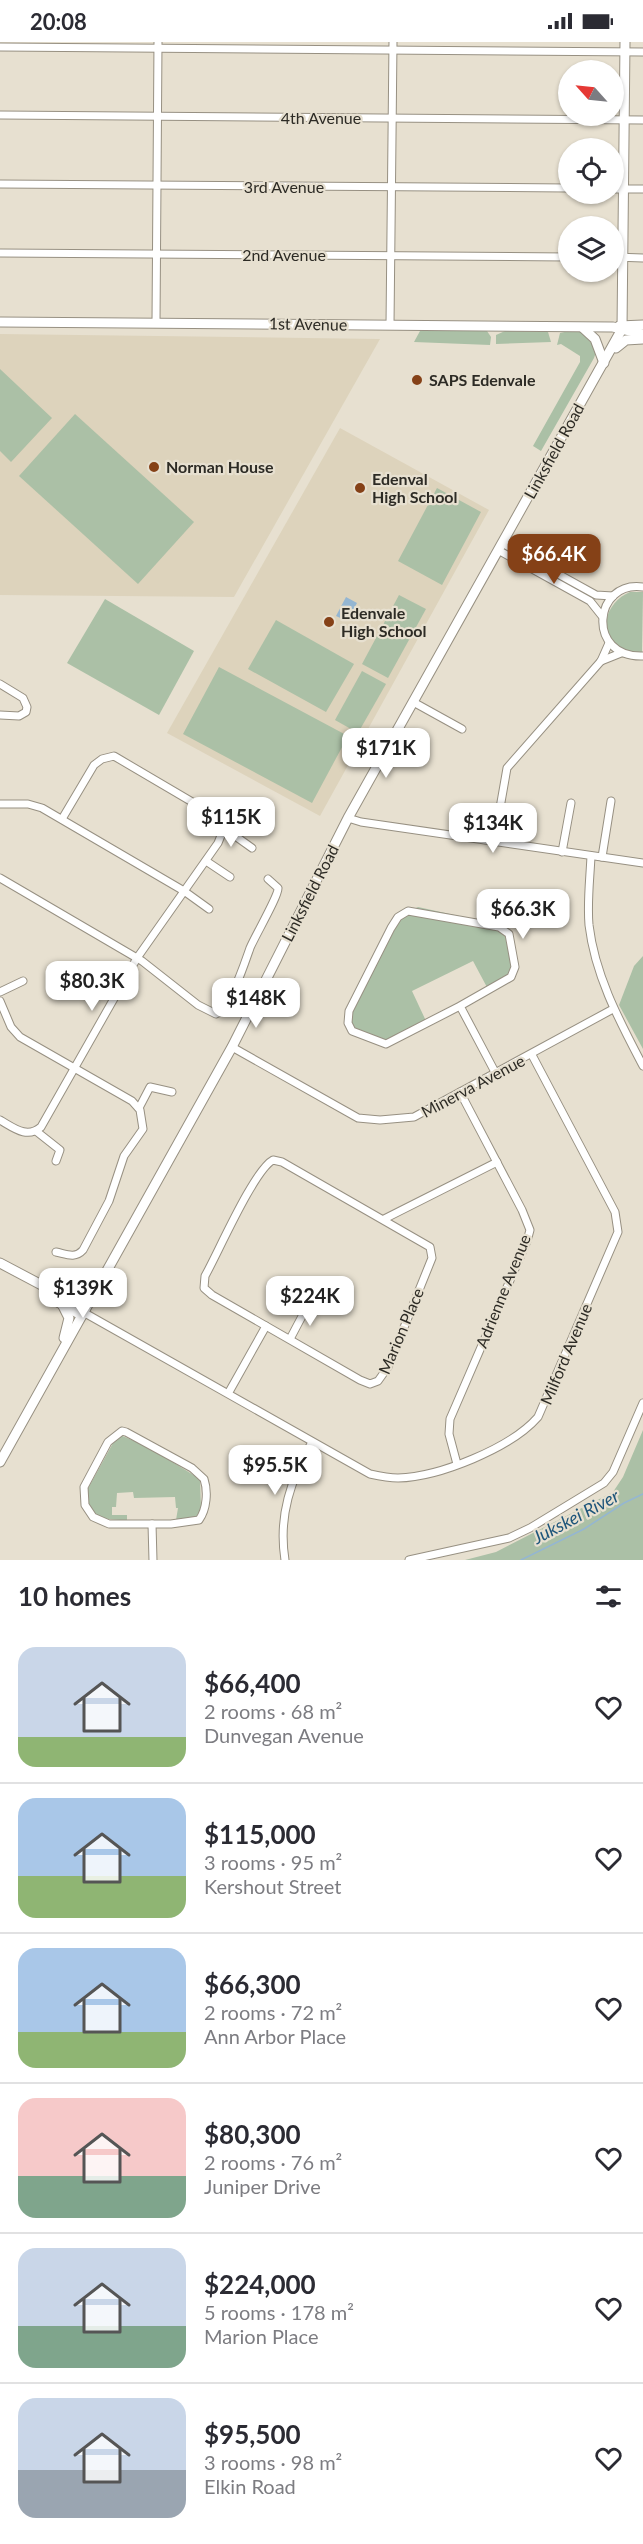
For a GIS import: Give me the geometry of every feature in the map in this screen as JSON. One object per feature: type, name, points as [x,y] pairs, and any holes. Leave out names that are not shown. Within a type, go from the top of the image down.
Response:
[{"type":"main road","points":[[624,189],[625,47]]},
{"type":"main road","points":[[619,282],[620,327]]},
{"type":"main road","name":"1st Avenue","points":[[0,322],[581,327],[643,325]]},
{"type":"main road","points":[[581,327],[595,339],[605,360],[624,341],[643,339]]},
{"type":"main road","name":"1st Avenue","points":[[620,327],[643,334]]},
{"type":"main road","name":"Linksfield Road","points":[[0,1462],[232,1047],[348,818],[415,703],[605,360],[620,327]]},
{"type":"main road","points":[[0,1263],[59,1299],[64,1306],[69,1318],[61,1352]]},
{"type":"main road","points":[[0,1269],[83,1312]]},
{"type":"main road","points":[[59,1299],[73,1299],[95,1290]]},
{"type":"street","points":[[156,323],[158,45]]},
{"type":"street","points":[[0,47],[158,45],[625,47],[643,52]]},
{"type":"street","points":[[390,325],[393,46]]},
{"type":"street","name":"4th Avenue","points":[[0,115],[643,120]]},
{"type":"street","name":"3rd Avenue","points":[[0,184],[558,188]]},
{"type":"street","points":[[624,189],[643,189]]},
{"type":"street","name":"2nd Avenue","points":[[0,253],[558,257]]},
{"type":"street","points":[[624,257],[643,258]]},
{"type":"street","points":[[500,547],[598,596],[613,596],[629,587],[642,585]]},
{"type":"street","points":[[555,576],[592,603],[603,616]]},
{"type":"street","points":[[613,596],[603,616],[603,630],[609,643],[621,653],[633,657],[643,656]]},
{"type":"street","points":[[494,842],[507,768],[601,661],[609,643]]},
{"type":"street","points":[[601,661],[621,653]]},
{"type":"street","points":[[0,684],[23,698],[27,707],[26,712],[18,716],[0,715]]},
{"type":"street","points":[[415,703],[462,729]]},
{"type":"street","points":[[62,819],[94,765],[102,759],[114,756],[216,816],[224,828],[252,848]]},
{"type":"street","points":[[602,857],[611,801]]},
{"type":"street","points":[[562,852],[571,803]]},
{"type":"street","points":[[0,804],[34,805],[62,819],[184,891],[209,909]]},
{"type":"street","points":[[348,818],[361,822],[643,863]]},
{"type":"street","points":[[0,1120],[24,1133],[36,1131],[41,1126],[137,958],[221,839],[224,828]]},
{"type":"street","points":[[591,856],[589,909],[591,936],[613,1009],[643,1066]]},
{"type":"street","points":[[206,861],[230,877]]},
{"type":"street","points":[[0,879],[137,958],[207,1011],[216,1014],[222,1011],[262,921],[278,894],[278,888],[268,879]]},
{"type":"street","points":[[408,911],[499,927],[508,934],[514,967],[511,977],[460,1006],[386,1044],[352,1030],[347,1020],[349,1011],[398,917],[408,911]]},
{"type":"street","points":[[0,992],[23,981]]},
{"type":"street","points":[[0,1000],[16,1034],[125,1097],[139,1108]]},
{"type":"street","points":[[460,1006],[495,1072]]},
{"type":"street","name":"Minerva Avenue","points":[[232,1047],[358,1118],[368,1120],[410,1119],[495,1072],[532,1055],[613,1009]]},
{"type":"street","name":"Milford Avenue","points":[[83,1312],[137,1344],[229,1392],[362,1470],[391,1478],[409,1477],[479,1457],[499,1446],[538,1417],[618,1232],[615,1212],[532,1055]]},
{"type":"street","points":[[56,1252],[74,1256],[83,1250],[109,1201],[124,1156],[143,1129],[139,1108],[150,1087],[172,1092]]},
{"type":"street","name":"Adrienne Avenue","points":[[457,1464],[448,1425],[530,1230],[525,1216],[460,1092]]},
{"type":"street","points":[[36,1131],[60,1150],[56,1161]]},
{"type":"street","name":"Marion Place","points":[[270,1162],[282,1162],[425,1242],[430,1247],[432,1258],[383,1377],[378,1382],[367,1383],[266,1326],[206,1291],[203,1282],[248,1195],[270,1162]]},
{"type":"street","points":[[384,1219],[497,1162]]},
{"type":"street","points":[[290,1340],[309,1303]]},
{"type":"street","points":[[229,1392],[266,1326]]},
{"type":"street","points":[[409,1560],[509,1538],[530,1528],[604,1483],[616,1466],[643,1403]]},
{"type":"street","points":[[117,1432],[126,1432],[192,1468],[204,1479],[205,1509],[200,1520],[187,1523],[152,1524],[102,1522],[93,1517],[85,1505],[83,1492],[87,1480],[108,1442],[117,1432]]},
{"type":"street","points":[[285,1560],[284,1544],[290,1488],[297,1469],[312,1442]]},
{"type":"street","points":[[152,1524],[153,1560]]},
{"type":"shaded area","name":"Norman House","points":[[0,334],[380,339],[234,597],[0,595]]},
{"type":"shaded area","name":"Edenvale High School","points":[[340,428],[489,510],[320,816],[167,733]]},
{"type":"green space","points":[[578,329],[598,346],[594,358],[541,451],[533,446],[580,362],[580,356],[561,344],[557,345],[560,333]]},
{"type":"green space","points":[[420,331],[487,331],[491,337],[490,345],[414,342]]},
{"type":"green space","points":[[505,331],[548,332],[551,342],[496,344],[496,335]]},
{"type":"green space","points":[[0,369],[52,418],[11,462],[0,451]]},
{"type":"green space","points":[[75,414],[194,522],[138,584],[19,476]]},
{"type":"green space","points":[[437,488],[481,512],[442,585],[398,561]]},
{"type":"green space","points":[[630,592],[643,592],[642,652],[623,650],[608,637],[606,629],[606,620],[614,604]]},
{"type":"green space","points":[[399,595],[426,609],[388,678],[362,664]]},
{"type":"green space","points":[[105,599],[194,651],[159,715],[67,663]]},
{"type":"green space","points":[[276,620],[354,664],[326,712],[248,669]]},
{"type":"green space","points":[[219,667],[348,736],[312,803],[183,734]]},
{"type":"green space","points":[[362,671],[386,684],[358,733],[335,720]]},
{"type":"green space","points":[[418,907],[500,925],[512,939],[517,968],[489,991],[473,961],[412,991],[426,1021],[386,1042],[351,1026],[349,1015],[403,914]]},
{"type":"green space","points":[[643,956],[643,1049],[619,1005],[634,966]]},
{"type":"green space","points":[[643,1430],[643,1560],[465,1560],[496,1552],[613,1492],[623,1477]]},
{"type":"green space","points":[[118,1434],[148,1447],[200,1479],[201,1509],[196,1517],[176,1520],[178,1508],[176,1508],[175,1497],[134,1498],[133,1492],[117,1493],[116,1507],[112,1507],[112,1515],[127,1515],[127,1520],[105,1518],[93,1513],[89,1508],[86,1492]]},
{"type":"water","points":[[346,597],[357,603],[347,621],[336,616]]},
{"type":"waterway","name":"Jukskei River","points":[[521,1560],[584,1529],[624,1503],[643,1494]]},
{"type":"place","name":"SAPS Edenvale","points":[[417,380]]},
{"type":"place","name":"Norman House","points":[[154,467]]},
{"type":"place","name":"Edenval High School","points":[[360,488]]},
{"type":"place","name":"Edenvale High School","points":[[329,622]]}]
